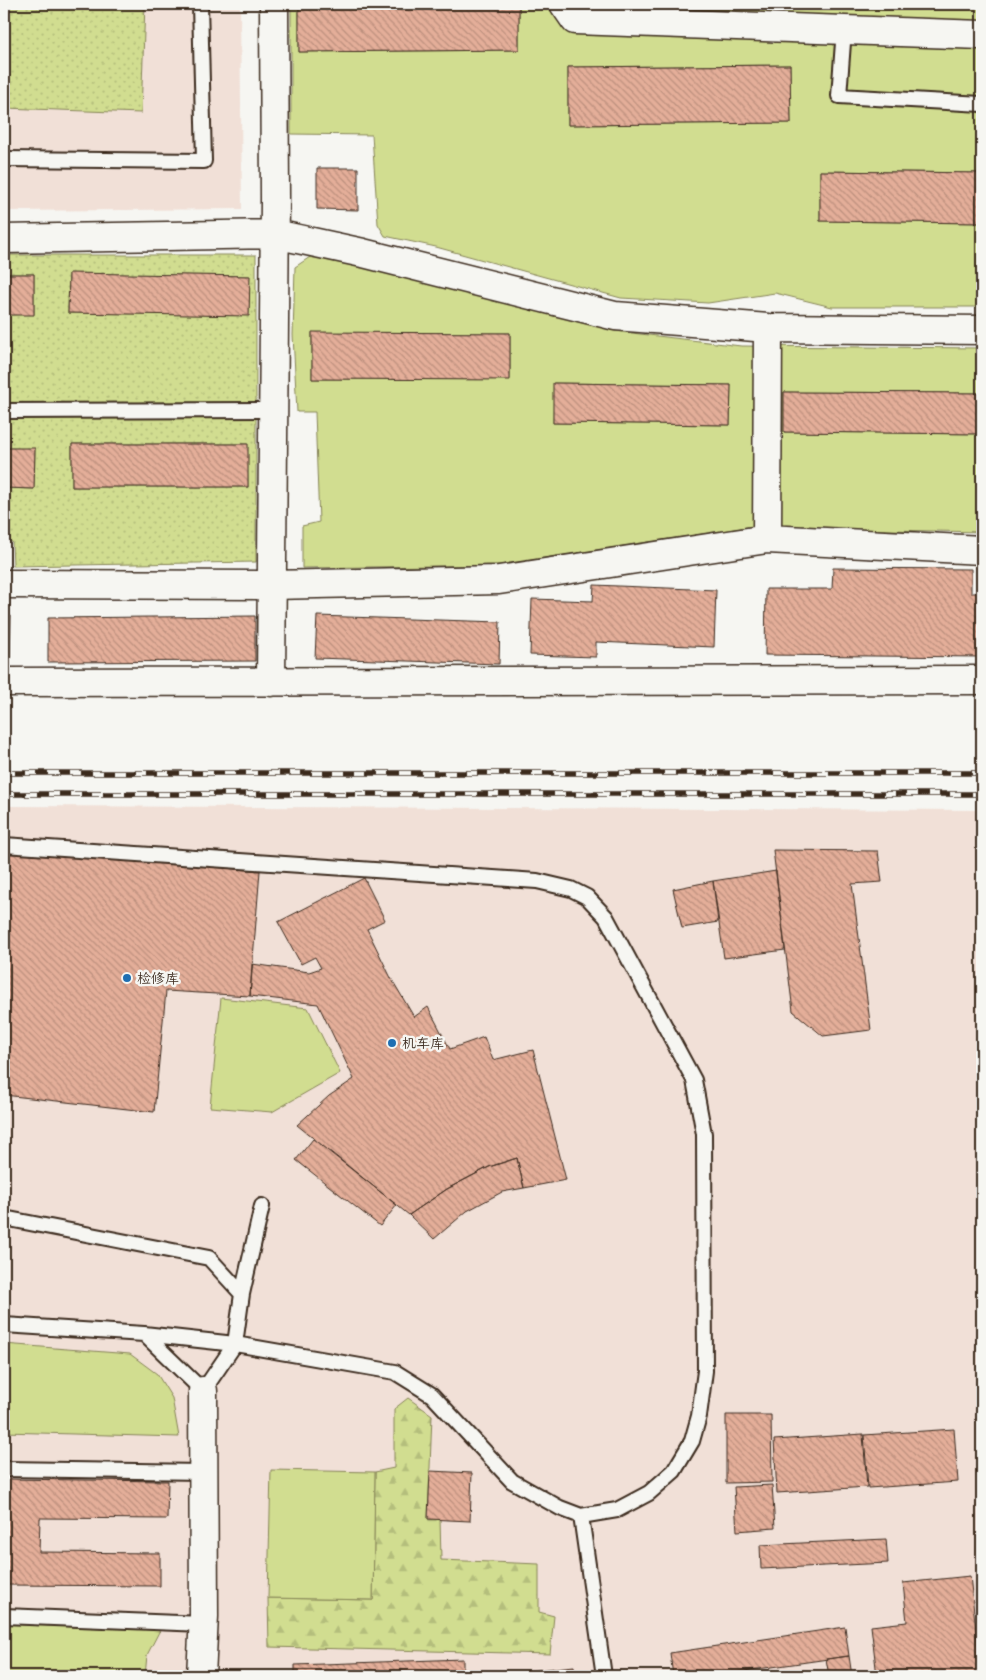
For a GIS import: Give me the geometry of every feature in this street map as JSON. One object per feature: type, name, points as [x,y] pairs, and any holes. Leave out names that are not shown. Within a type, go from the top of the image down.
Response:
[{"type":"street","points":[[271,682],[275,234],[274,4]]},
{"type":"street","points":[[564,4],[575,20],[982,35]]},
{"type":"street","points":[[4,239],[275,234],[363,253],[615,316],[768,328],[982,330]]},
{"type":"street","points":[[767,539],[768,328]]},
{"type":"street","points":[[4,584],[272,585],[499,580],[767,539],[982,550]]},
{"type":"street","points":[[4,682],[982,680]]},
{"type":"street","points":[[202,1676],[204,1624],[203,1391]]},
{"type":"lane","points":[[4,159],[204,161],[200,4]]},
{"type":"lane","points":[[844,30],[839,96],[982,104]]},
{"type":"lane","points":[[4,411],[274,410]]},
{"type":"lane","points":[[4,845],[537,882],[571,889],[587,897],[606,917],[694,1080],[704,1134],[705,1371],[699,1416],[692,1441],[674,1471],[649,1493],[617,1510],[581,1516],[560,1508],[512,1481],[432,1394],[395,1372],[235,1344],[144,1334],[4,1325]]},
{"type":"lane","points":[[144,1334],[203,1391],[235,1344],[242,1294],[262,1206]]},
{"type":"lane","points":[[4,1218],[210,1258],[242,1294]]},
{"type":"lane","points":[[4,1469],[203,1472]]},
{"type":"lane","points":[[581,1516],[604,1676]]},
{"type":"lane","points":[[4,1616],[204,1624]]},
{"type":"shaded area","points":[[4,4],[240,4],[242,209],[4,211]]},
{"type":"shaded area","points":[[4,806],[982,810],[982,1676],[4,1676]]},
{"type":"green space","points":[[4,4],[145,4],[141,113],[4,108]]},
{"type":"green space","points":[[291,4],[299,4],[299,52],[519,50],[519,4],[982,4],[982,173],[820,171],[820,221],[982,223],[982,307],[832,307],[775,293],[708,303],[621,298],[436,247],[385,236],[378,224],[372,135],[291,134]],"holes":[[[790,65],[791,123],[568,125],[568,67]]]},
{"type":"green space","points":[[4,255],[256,255],[256,562],[13,566],[12,542],[4,542],[4,488],[34,489],[35,449],[4,448],[4,315],[34,314],[34,274],[4,274]],"holes":[[[69,274],[249,276],[249,315],[68,313]],[[72,444],[247,444],[248,487],[72,487]]]},
{"type":"green space","points":[[313,255],[369,264],[615,331],[741,346],[982,348],[982,393],[784,392],[784,432],[982,434],[982,532],[748,527],[501,565],[302,568],[302,526],[319,522],[315,412],[297,412],[293,335],[295,267]],"holes":[[[312,333],[510,333],[510,379],[312,379]],[[554,383],[731,385],[730,425],[553,423]]]},
{"type":"green space","points":[[221,998],[308,1008],[340,1073],[272,1112],[210,1107]]},
{"type":"green space","points":[[4,1344],[130,1354],[157,1374],[172,1398],[179,1437],[4,1432]]},
{"type":"green space","points":[[408,1398],[432,1415],[428,1519],[440,1519],[441,1560],[539,1564],[539,1612],[554,1616],[550,1654],[269,1647],[268,1598],[373,1600],[375,1472],[394,1468],[394,1409]]},
{"type":"green space","points":[[271,1470],[375,1472],[373,1600],[268,1598]]},
{"type":"green space","points":[[4,1624],[160,1630],[147,1655],[145,1676],[4,1676]]},
{"type":"building","points":[[299,4],[519,4],[519,50],[299,52]]},
{"type":"building","points":[[790,65],[791,123],[568,125],[568,67]]},
{"type":"building","points":[[317,168],[358,168],[358,210],[317,209]]},
{"type":"building","points":[[820,171],[982,173],[982,223],[820,221]]},
{"type":"building","points":[[69,273],[250,276],[249,316],[68,313]]},
{"type":"building","points":[[4,274],[34,274],[34,315],[4,315]]},
{"type":"building","points":[[312,332],[510,333],[510,380],[312,379]]},
{"type":"building","points":[[553,383],[731,385],[730,425],[553,423]]},
{"type":"building","points":[[784,392],[982,393],[982,434],[784,432]]},
{"type":"building","points":[[72,444],[248,444],[248,487],[72,487]]},
{"type":"building","points":[[4,448],[35,448],[34,489],[4,488]]},
{"type":"building","points":[[833,568],[971,569],[971,593],[982,593],[982,657],[765,655],[766,589],[832,589]]},
{"type":"building","points":[[594,585],[716,590],[714,647],[596,642],[596,657],[530,655],[532,599],[593,601]]},
{"type":"building","points":[[4,616],[11,616],[10,663],[4,663]]},
{"type":"building","points":[[255,616],[255,661],[48,662],[48,618]]},
{"type":"building","points":[[317,616],[500,622],[499,664],[315,658]]},
{"type":"building","name":"检修库","points":[[4,850],[260,871],[250,996],[166,991],[154,1112],[4,1095]]},
{"type":"building","points":[[773,850],[878,851],[882,882],[852,884],[871,1030],[823,1036],[793,1011]]},
{"type":"building","points":[[776,871],[785,950],[724,958],[713,881]]},
{"type":"building","name":"机车库","points":[[364,878],[385,920],[367,929],[391,978],[414,1017],[428,1007],[450,1049],[484,1037],[493,1060],[533,1050],[566,1180],[524,1188],[517,1158],[489,1167],[447,1189],[409,1215],[297,1125],[329,1096],[354,1079],[318,1004],[250,996],[252,964],[309,972],[321,968],[315,957],[301,964],[278,922]]},
{"type":"building","points":[[713,881],[718,922],[682,928],[673,889]]},
{"type":"building","points":[[313,1139],[397,1205],[380,1226],[296,1160]]},
{"type":"building","points":[[517,1158],[524,1188],[502,1192],[467,1211],[434,1239],[409,1215],[447,1189],[489,1167]]},
{"type":"building","points":[[726,1415],[771,1415],[772,1482],[726,1483]]},
{"type":"building","points":[[954,1429],[958,1482],[868,1488],[864,1435]]},
{"type":"building","points":[[863,1434],[867,1487],[777,1493],[774,1440]]},
{"type":"building","points":[[430,1471],[472,1473],[470,1521],[428,1519]]},
{"type":"building","points":[[4,1479],[168,1481],[167,1519],[40,1518],[39,1552],[160,1553],[160,1586],[4,1585],[7,1514],[4,1514]]},
{"type":"building","points":[[772,1485],[775,1528],[737,1531],[734,1487]]},
{"type":"building","points":[[886,1539],[888,1563],[761,1569],[760,1545]]},
{"type":"building","points":[[970,1576],[981,1676],[877,1676],[871,1626],[907,1622],[903,1583]]},
{"type":"building","points":[[845,1627],[849,1656],[709,1676],[673,1676],[670,1653]]},
{"type":"building","points":[[849,1656],[852,1676],[829,1676],[826,1659]]},
{"type":"building","points":[[463,1659],[463,1676],[295,1676],[295,1665]]},
{"type":"building","points":[[574,1666],[575,1676],[510,1676],[510,1673]]},
{"type":"railway","points":[[4,773],[982,773]]},
{"type":"railway","points":[[4,794],[982,794]]},
{"type":"place","name":"检修库","points":[[127,978]]},
{"type":"place","name":"机车库","points":[[392,1043]]}]
